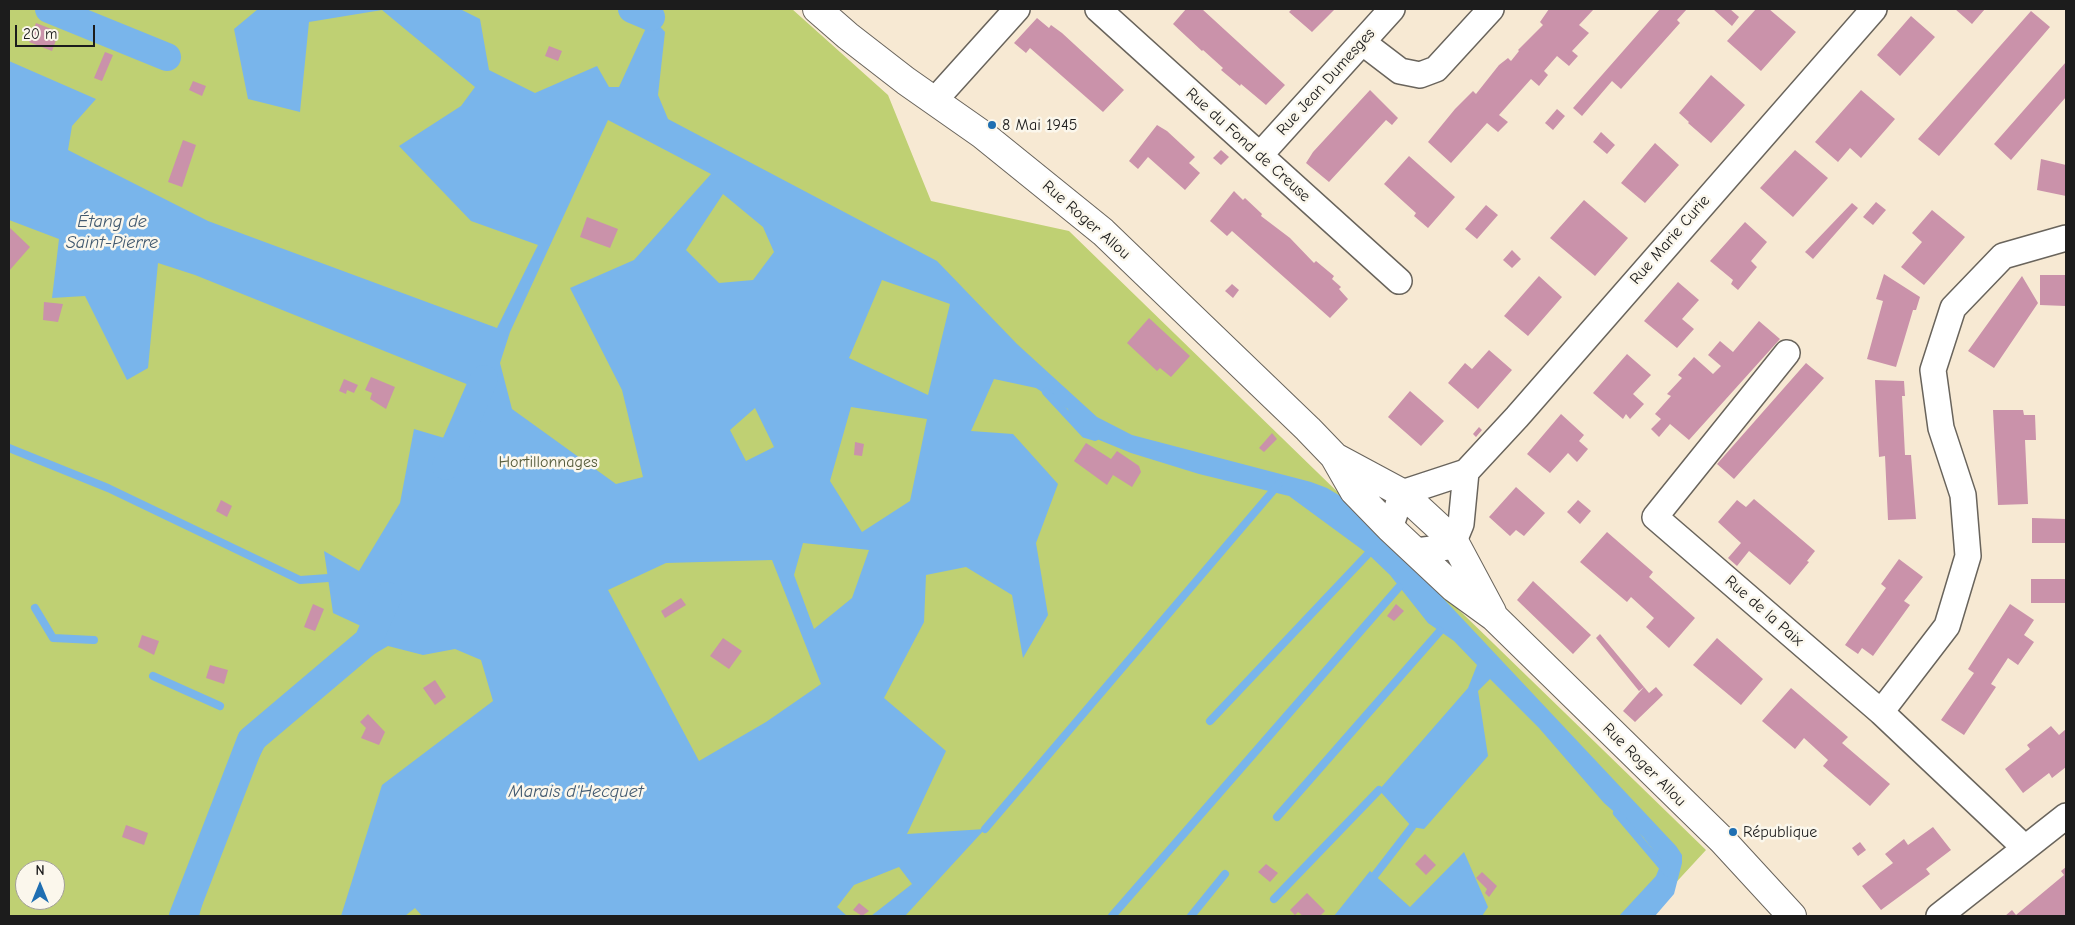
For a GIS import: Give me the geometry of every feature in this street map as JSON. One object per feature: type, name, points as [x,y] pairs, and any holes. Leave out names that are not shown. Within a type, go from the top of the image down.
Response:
[{"type":"street","name":"Rue Roger Allou","points":[[817,9],[906,82],[983,134],[1103,232],[1334,456],[1402,494],[1454,541],[1494,617]]},
{"type":"street","points":[[935,100],[1017,9]]},
{"type":"street","name":"Rue du Fond de Creuse","points":[[1098,9],[1399,281]]},
{"type":"street","name":"Rue Jean Dumesges","points":[[1260,155],[1392,9]]},
{"type":"street","points":[[1362,42],[1400,71],[1420,75],[1436,69],[1491,9]]},
{"type":"street","name":"Rue Marie Curie","points":[[1466,472],[1517,417],[1874,9]]},
{"type":"street","points":[[1881,712],[1947,626],[1968,556],[1963,495],[1941,428],[1933,370],[1953,308],[2003,256],[2066,238]]},
{"type":"street","name":"Rue de la Paix","points":[[1787,353],[1655,517],[1881,712],[2025,848]]},
{"type":"street","name":"Rue Roger Allou","points":[[1334,456],[1354,491],[1390,528],[1454,588],[1494,617],[1722,841],[1792,916]]},
{"type":"street","points":[[1390,528],[1402,494],[1466,472],[1461,524],[1454,541],[1448,546],[1416,551]]},
{"type":"street","points":[[1939,916],[2066,816]]},
{"type":"green space","name":"Hortillonnages","points":[[9,9],[792,9],[888,95],[931,201],[1069,231],[1706,850],[1645,916],[9,916]]},
{"type":"water","name":"Marais d'Hecquet","points":[[258,9],[460,9],[480,19],[489,70],[535,93],[597,66],[609,87],[619,87],[651,17],[665,32],[658,95],[668,119],[937,261],[1017,344],[1097,417],[1132,435],[1311,482],[1327,488],[1342,497],[1424,578],[1676,846],[1682,855],[1682,863],[1674,894],[1655,916],[1619,916],[1656,876],[1662,861],[1643,837],[1604,803],[1539,728],[1490,679],[1478,691],[1488,756],[1424,829],[1412,827],[1379,790],[1468,688],[1477,665],[1454,641],[1428,623],[1390,575],[1368,554],[1289,496],[1199,474],[1131,453],[1087,435],[1070,417],[1068,409],[1036,388],[994,379],[971,431],[1013,434],[1058,484],[1036,543],[1048,615],[1023,658],[1012,595],[966,567],[926,575],[924,622],[884,698],[946,751],[907,834],[985,829],[905,916],[871,916],[912,884],[899,867],[854,885],[837,907],[847,916],[422,916],[415,908],[405,916],[341,916],[382,785],[493,701],[481,660],[455,649],[423,655],[388,646],[364,660],[270,736],[246,783],[216,854],[199,916],[190,916],[201,871],[215,829],[263,726],[365,646],[376,633],[333,613],[324,551],[359,571],[400,503],[414,429],[451,440],[465,429],[474,387],[195,275],[158,263],[148,368],[127,380],[85,296],[52,298],[59,239],[9,220],[9,61],[96,99],[72,126],[68,150],[208,221],[497,328],[538,245],[471,221],[399,146],[461,106],[475,87],[382,10],[309,22],[300,112],[248,99],[234,29]],"holes":[[[608,120],[711,174],[634,260],[570,288],[622,390],[643,477],[616,484],[512,409],[500,363],[510,332]],[[723,194],[763,227],[774,252],[753,280],[719,283],[686,250]],[[882,280],[950,304],[928,395],[849,358]],[[851,407],[927,419],[910,501],[862,532],[830,481]],[[755,408],[774,447],[746,461],[730,430]],[[803,543],[869,550],[852,598],[814,629],[794,575]],[[772,560],[821,684],[766,722],[699,761],[608,590],[666,563]]]},
{"type":"water","points":[[1464,852],[1488,907],[1482,916],[1334,916],[1370,871],[1410,907]]},
{"type":"building","points":[[1186,9],[1202,9],[1285,85],[1266,105],[1221,70],[1223,68],[1173,24]]},
{"type":"building","points":[[1292,9],[1335,9],[1312,32],[1289,12]]},
{"type":"building","points":[[1549,9],[1594,9],[1579,25],[1589,33],[1572,51],[1578,56],[1569,66],[1557,56],[1544,71],[1548,75],[1539,86],[1531,79],[1499,115],[1508,122],[1498,132],[1487,123],[1451,163],[1428,142],[1455,109],[1473,91],[1476,94],[1499,65],[1508,58],[1511,61],[1518,50],[1543,25],[1540,22]]},
{"type":"building","points":[[1660,9],[1687,9],[1677,20],[1680,23],[1621,89],[1612,81],[1582,116],[1573,108]]},
{"type":"building","points":[[1713,9],[1730,9],[1739,17],[1732,26]]},
{"type":"building","points":[[1756,9],[1769,9],[1796,32],[1761,71],[1727,41]]},
{"type":"building","points":[[1955,9],[1985,9],[1972,24]]},
{"type":"building","points":[[2031,11],[2050,27],[1939,156],[1918,139]]},
{"type":"building","points":[[1911,16],[1935,37],[1900,76],[1877,55]]},
{"type":"building","points":[[1037,18],[1049,28],[1051,25],[1062,33],[1124,90],[1103,112],[1030,48],[1026,53],[1014,43]]},
{"type":"building","points":[[36,23],[59,32],[52,51],[29,42]]},
{"type":"building","points":[[549,46],[562,51],[558,61],[545,56]]},
{"type":"building","points":[[105,52],[113,55],[102,81],[94,78]]},
{"type":"building","points":[[2066,62],[2066,97],[2011,160],[1994,144]]},
{"type":"building","points":[[1711,75],[1745,105],[1711,143],[1679,113]]},
{"type":"building","points":[[193,81],[206,86],[202,96],[189,90]]},
{"type":"building","points":[[1370,90],[1398,118],[1392,125],[1386,120],[1329,182],[1306,163],[1313,152]]},
{"type":"building","points":[[1861,90],[1895,119],[1861,158],[1850,148],[1838,162],[1815,142]]},
{"type":"building","points":[[1557,109],[1565,116],[1553,130],[1545,123]]},
{"type":"building","points":[[1157,125],[1167,131],[1195,157],[1189,163],[1200,173],[1185,190],[1148,157],[1138,169],[1129,161]]},
{"type":"building","points":[[1601,132],[1615,145],[1607,154],[1593,142]]},
{"type":"building","points":[[183,140],[196,145],[182,187],[168,182]]},
{"type":"building","points":[[1655,143],[1679,165],[1645,203],[1621,183]]},
{"type":"building","points":[[1221,150],[1229,157],[1221,165],[1213,158]]},
{"type":"building","points":[[1795,150],[1828,178],[1793,217],[1760,188]]},
{"type":"building","points":[[1409,156],[1455,197],[1428,228],[1414,216],[1416,213],[1384,184]]},
{"type":"building","points":[[2041,159],[2066,165],[2066,196],[2037,190]]},
{"type":"building","points":[[1234,191],[1243,200],[1245,198],[1262,214],[1261,216],[1290,238],[1314,263],[1316,261],[1334,276],[1332,279],[1341,287],[1339,289],[1348,299],[1330,318],[1232,231],[1227,236],[1210,221]]},
{"type":"building","points":[[1584,200],[1628,238],[1595,276],[1550,238]]},
{"type":"building","points":[[1876,202],[1886,210],[1873,225],[1863,217]]},
{"type":"building","points":[[1852,203],[1858,208],[1813,259],[1805,252]]},
{"type":"building","points":[[1486,205],[1498,215],[1477,239],[1465,229]]},
{"type":"building","points":[[1932,210],[1965,237],[1924,285],[1901,267],[1922,242],[1912,233]]},
{"type":"building","points":[[587,217],[618,229],[610,248],[580,237]]},
{"type":"building","points":[[1745,222],[1767,242],[1751,261],[1757,267],[1738,290],[1731,284],[1733,280],[1710,261]]},
{"type":"building","points":[[9,227],[30,247],[9,271]]},
{"type":"building","points":[[1512,250],[1521,259],[1512,268],[1503,260]]},
{"type":"building","points":[[1884,274],[1920,297],[1916,310],[1913,310],[1896,367],[1867,359],[1883,301],[1876,299]]},
{"type":"building","points":[[2040,275],[2066,275],[2066,306],[2040,305]]},
{"type":"building","points":[[1539,276],[1562,297],[1528,336],[1504,316]]},
{"type":"building","points":[[2022,276],[2038,303],[1994,368],[1968,351]]},
{"type":"building","points":[[1678,282],[1699,300],[1682,319],[1694,329],[1677,348],[1644,321]]},
{"type":"building","points":[[1232,284],[1239,290],[1233,298],[1225,291]]},
{"type":"building","points":[[44,302],[63,304],[58,322],[43,320]]},
{"type":"building","points":[[1149,318],[1190,356],[1171,377],[1160,368],[1157,371],[1127,343]]},
{"type":"building","points":[[1759,321],[1780,339],[1689,440],[1670,424],[1659,437],[1651,429],[1661,419],[1655,414],[1671,396],[1667,394],[1682,378],[1678,375],[1694,357],[1713,374],[1721,366],[1708,355],[1720,341],[1733,352]]},
{"type":"building","points":[[1489,350],[1512,370],[1478,409],[1448,383],[1465,363],[1472,369]]},
{"type":"building","points":[[1627,354],[1651,375],[1633,394],[1644,404],[1630,419],[1626,414],[1623,419],[1593,393]]},
{"type":"building","points":[[1806,363],[1824,378],[1734,479],[1717,464]]},
{"type":"building","points":[[371,377],[395,387],[386,409],[370,399],[372,393],[365,390]]},
{"type":"building","points":[[344,379],[358,385],[354,393],[347,390],[346,394],[339,391]]},
{"type":"building","points":[[1875,380],[1904,381],[1905,396],[1902,396],[1905,455],[1911,455],[1916,519],[1888,520],[1885,456],[1879,457]]},
{"type":"building","points":[[1410,391],[1444,421],[1421,446],[1388,417]]},
{"type":"building","points":[[1993,410],[2023,410],[2024,415],[2035,415],[2036,440],[2025,440],[2028,504],[1998,505]]},
{"type":"building","points":[[1561,414],[1584,435],[1579,441],[1588,449],[1577,462],[1568,453],[1550,473],[1527,454]]},
{"type":"building","points":[[1479,427],[1482,430],[1476,437],[1473,434]]},
{"type":"building","points":[[1272,433],[1277,439],[1264,452],[1259,448]]},
{"type":"building","points":[[855,442],[864,444],[862,456],[854,455]]},
{"type":"building","points":[[1086,443],[1111,459],[1117,451],[1139,466],[1141,472],[1132,487],[1113,475],[1107,485],[1074,461]]},
{"type":"building","points":[[1516,487],[1545,513],[1524,536],[1516,530],[1510,536],[1489,517]]},
{"type":"building","points":[[1754,499],[1815,551],[1807,561],[1809,562],[1790,585],[1749,551],[1737,566],[1728,558],[1741,543],[1718,522],[1737,500],[1746,507]]},
{"type":"building","points":[[221,500],[232,506],[227,517],[216,511]]},
{"type":"building","points":[[1578,500],[1591,511],[1580,524],[1567,512]]},
{"type":"building","points":[[2032,518],[2066,519],[2066,543],[2032,543]]},
{"type":"building","points":[[1607,532],[1653,572],[1649,577],[1695,618],[1669,648],[1646,627],[1654,618],[1631,597],[1627,602],[1580,562]]},
{"type":"building","points":[[1899,559],[1923,577],[1904,601],[1910,605],[1873,656],[1862,648],[1858,654],[1845,645],[1886,588],[1881,584]]},
{"type":"building","points":[[2031,579],[2066,579],[2066,603],[2031,603]]},
{"type":"building","points":[[1533,581],[1591,635],[1573,654],[1517,600]]},
{"type":"building","points":[[681,598],[686,605],[665,618],[661,611]]},
{"type":"building","points":[[313,604],[324,609],[315,631],[304,627]]},
{"type":"building","points":[[1396,604],[1404,611],[1394,621],[1387,616]]},
{"type":"building","points":[[2010,604],[2034,620],[2024,635],[2034,642],[2018,665],[2008,658],[1991,684],[1996,687],[1964,735],[1941,720],[1974,673],[1968,669]]},
{"type":"building","points":[[1600,634],[1644,687],[1639,691],[1596,638]]},
{"type":"building","points":[[142,635],[159,641],[154,655],[138,647]]},
{"type":"building","points":[[723,638],[742,651],[729,669],[710,656]]},
{"type":"building","points":[[1717,638],[1763,679],[1741,705],[1693,665]]},
{"type":"building","points":[[210,665],[228,670],[224,684],[206,678]]},
{"type":"building","points":[[435,680],[446,697],[435,705],[423,688]]},
{"type":"building","points":[[1644,687],[1649,693],[1656,687],[1663,695],[1635,722],[1623,711]]},
{"type":"building","points":[[1791,688],[1848,737],[1842,743],[1890,784],[1870,806],[1823,766],[1828,760],[1804,738],[1795,749],[1762,721]]},
{"type":"building","points":[[368,714],[385,732],[379,745],[361,738],[366,728],[360,722]]},
{"type":"building","points":[[2051,726],[2059,735],[2066,729],[2066,767],[2052,778],[2049,773],[2023,793],[2005,769],[2030,749],[2027,745]]},
{"type":"building","points":[[126,825],[148,833],[144,845],[122,837]]},
{"type":"building","points":[[1933,827],[1951,850],[1926,869],[1930,874],[1881,910],[1862,886],[1893,863],[1885,854],[1904,839],[1908,845]]},
{"type":"building","points":[[1860,842],[1866,850],[1858,856],[1852,848]]},
{"type":"building","points":[[1425,854],[1436,865],[1426,875],[1415,864]]},
{"type":"building","points":[[1266,864],[1278,873],[1270,882],[1258,872]]},
{"type":"building","points":[[2066,867],[2066,916],[2005,916],[2012,910],[2016,915],[2064,875],[2061,871]]},
{"type":"building","points":[[1482,872],[1497,886],[1489,897],[1485,893],[1487,889],[1476,878]]},
{"type":"building","points":[[1307,893],[1325,911],[1320,916],[1303,916],[1298,912],[1295,915],[1290,910]]},
{"type":"building","points":[[859,903],[869,911],[862,916],[853,910]]},
{"type":"waterway","points":[[49,9],[167,57]]},
{"type":"waterway","points":[[632,9],[651,17]]},
{"type":"waterway","points":[[446,466],[484,379]]},
{"type":"waterway","points":[[1046,392],[1085,434],[1095,437]]},
{"type":"waterway","points":[[9,448],[108,488],[300,580],[328,578]]},
{"type":"waterway","points":[[985,829],[1278,485]]},
{"type":"waterway","points":[[1210,721],[1368,554]]},
{"type":"waterway","points":[[1112,916],[1399,587]]},
{"type":"waterway","points":[[183,916],[251,740],[368,641],[388,596]]},
{"type":"waterway","points":[[35,608],[53,638],[94,640]]},
{"type":"waterway","points":[[1277,817],[1440,631]]},
{"type":"waterway","points":[[153,676],[220,706]]},
{"type":"waterway","points":[[1274,899],[1379,790]]},
{"type":"waterway","points":[[1617,813],[1667,872]]},
{"type":"waterway","points":[[1375,875],[1412,827]]},
{"type":"waterway","points":[[1191,916],[1225,874]]},
{"type":"place","name":"8 Mai 1945","points":[[992,125]]},
{"type":"place","name":"République","points":[[1733,832]]},
{"type":"water label","name":"Étang de Saint-Pierre","points":[[112,232]]}]
